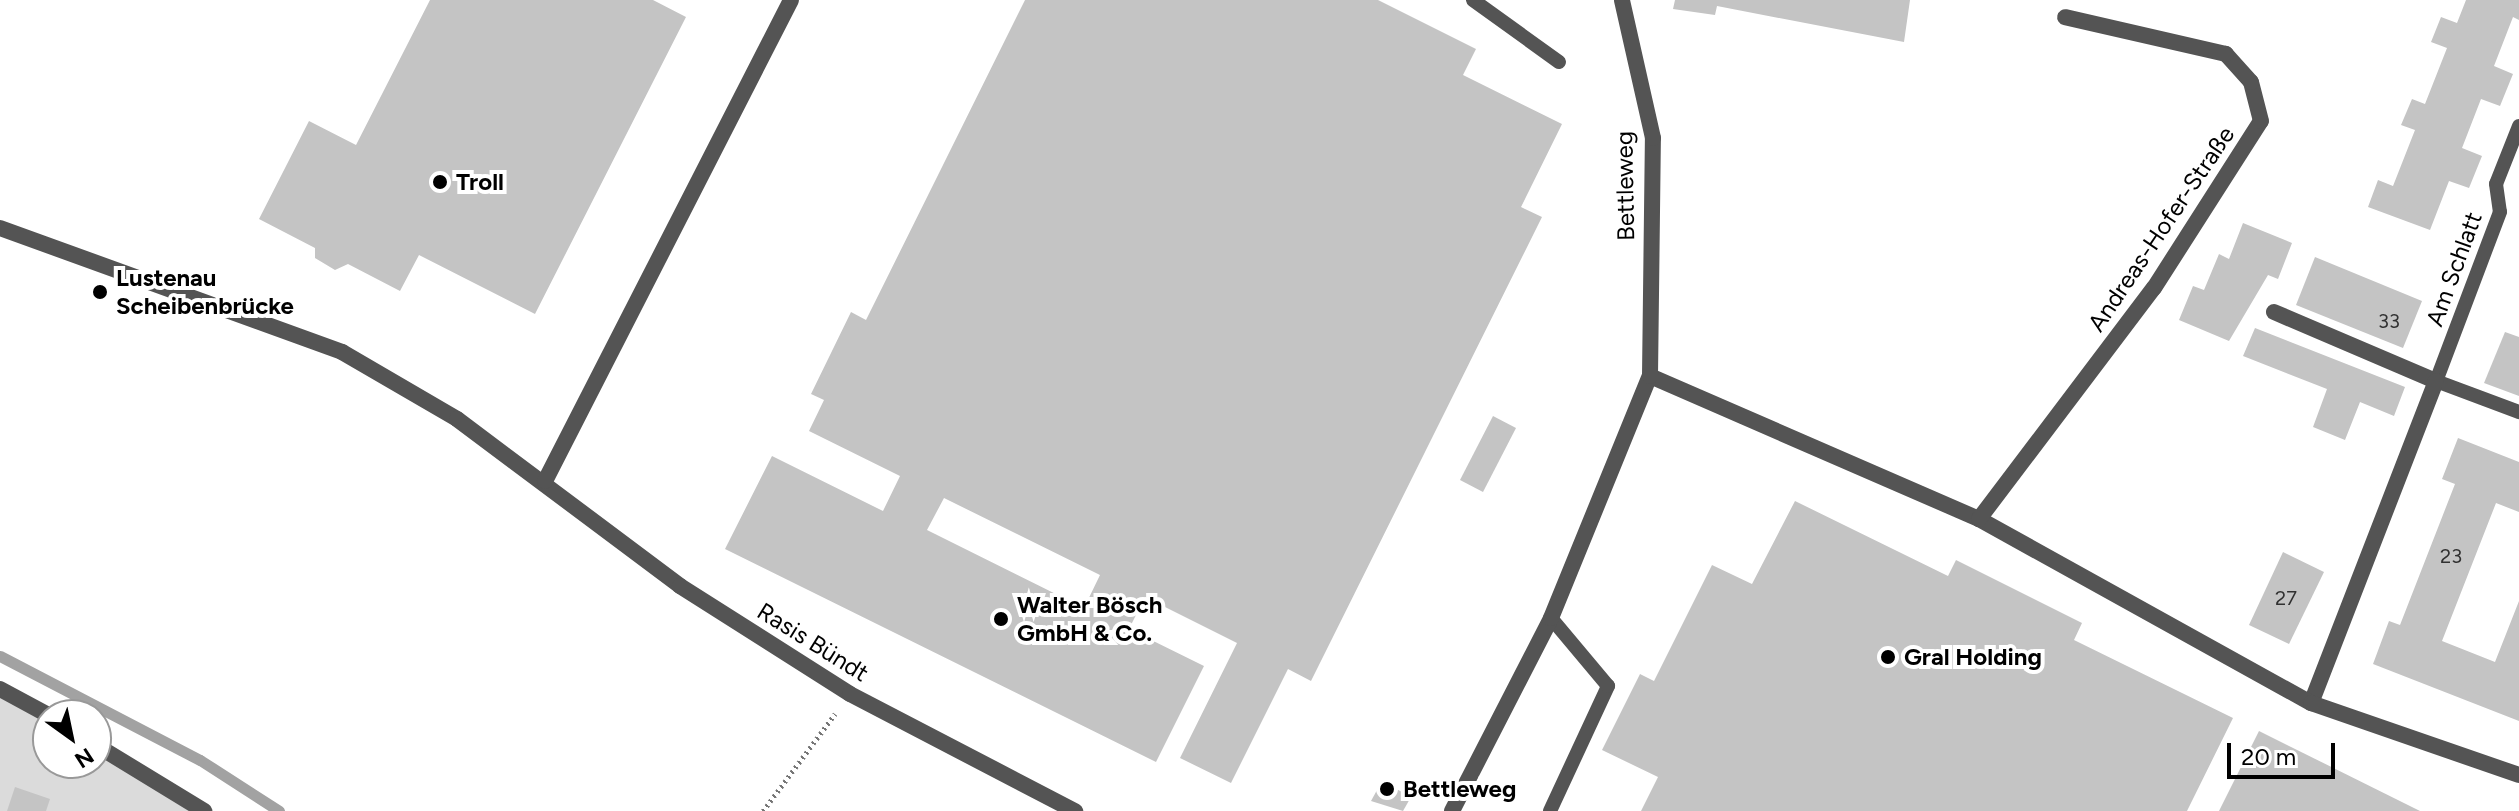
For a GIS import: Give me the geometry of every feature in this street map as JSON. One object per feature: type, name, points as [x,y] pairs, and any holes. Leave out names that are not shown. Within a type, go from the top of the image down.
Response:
[{"type":"street","points":[[545,481],[791,0]]},
{"type":"street","name":"Bettleweg","points":[[1452,811],[1551,618],[1650,376],[1653,138],[1622,0]]},
{"type":"street","name":"Andreas-Hofer-Straße","points":[[1979,519],[2154,288],[2261,121],[2251,82],[2226,54],[2065,17]]},
{"type":"street","name":"Rasis Bündt","points":[[0,228],[342,352],[545,481],[680,586],[850,694],[1075,811]]},
{"type":"street","points":[[2274,312],[2436,381],[2311,703]]},
{"type":"street","points":[[1650,376],[1979,519],[2311,703],[2519,775]]},
{"type":"street","points":[[0,689],[32,706]]},
{"type":"street","points":[[112,755],[204,811]]},
{"type":"lane","points":[[1473,0],[1559,62]]},
{"type":"lane","name":"Am Schlatt","points":[[2436,381],[2500,212],[2496,184],[2519,126]]},
{"type":"lane","points":[[2436,381],[2519,412]]},
{"type":"lane","points":[[1550,811],[1608,686],[1551,618]]},
{"type":"path","points":[[763,811],[850,694]]},
{"type":"shaded area","points":[[0,689],[32,706],[32,779],[112,779],[112,755],[204,811],[0,811]]},
{"type":"building","name":"Troll","points":[[430,0],[653,0],[686,17],[535,314],[419,255],[400,291],[348,264],[335,270],[315,258],[315,248],[259,219],[309,121],[356,145]]},
{"type":"building","points":[[1025,0],[1378,0],[1476,49],[1463,75],[1562,124],[1521,207],[1542,217],[1311,681],[1288,669],[1231,783],[1180,758],[1237,643],[1145,597],[1129,629],[1204,666],[1156,762],[725,549],[772,456],[883,511],[900,476],[809,431],[824,400],[811,394],[851,312],[866,320]],"holes":[[[944,498],[1100,575],[1084,608],[927,530]]]},
{"type":"building","points":[[1675,0],[1910,0],[1904,42],[1717,6],[1715,15],[1673,9]]},
{"type":"building","points":[[2466,0],[2519,0],[2519,20],[2513,17],[2494,66],[2513,74],[2500,106],[2481,99],[2462,148],[2482,156],[2469,188],[2449,181],[2430,230],[2368,207],[2378,180],[2393,186],[2415,130],[2401,125],[2412,99],[2425,104],[2447,48],[2431,42],[2441,17],[2457,23]]},
{"type":"building","points":[[2243,223],[2292,243],[2278,279],[2268,275],[2229,341],[2179,320],[2193,286],[2204,290],[2219,254],[2229,259]]},
{"type":"building","points":[[2315,257],[2422,301],[2403,348],[2296,305]]},
{"type":"building","points":[[2255,328],[2405,387],[2394,416],[2360,402],[2345,440],[2313,427],[2327,389],[2243,356]]},
{"type":"building","points":[[2505,332],[2519,337],[2519,396],[2484,383]]},
{"type":"building","points":[[1493,416],[1516,428],[1483,492],[1460,480]]},
{"type":"building","points":[[2458,438],[2519,462],[2519,512],[2496,503],[2442,641],[2495,662],[2519,601],[2519,721],[2373,664],[2389,621],[2400,625],[2455,484],[2442,479]]},
{"type":"building","name":"Gral Holding","points":[[1795,501],[1948,576],[1956,560],[2082,623],[2074,640],[2233,718],[2187,811],[1641,811],[1658,777],[1602,750],[1640,674],[1654,681],[1712,565],[1752,584]]},
{"type":"building","points":[[2283,552],[2324,572],[2289,644],[2249,625]]},
{"type":"building","points":[[2259,731],[2420,811],[2219,811]]},
{"type":"building","name":"Bettleweg","points":[[1382,781],[1411,797],[1403,811],[1371,801]]},
{"type":"building","points":[[15,787],[50,799],[46,811],[7,811]]},
{"type":"waterway","points":[[0,656],[200,760],[279,811]]},
{"type":"place","name":"Troll","points":[[440,182]]},
{"type":"place","name":"Lustenau Scheibenbrücke","points":[[100,292]]},
{"type":"place","name":"Walter Bösch GmbH & Co.","points":[[1001,619]]},
{"type":"place","name":"Gral Holding","points":[[1888,657]]},
{"type":"place","name":"Bettleweg","points":[[1387,789]]}]
